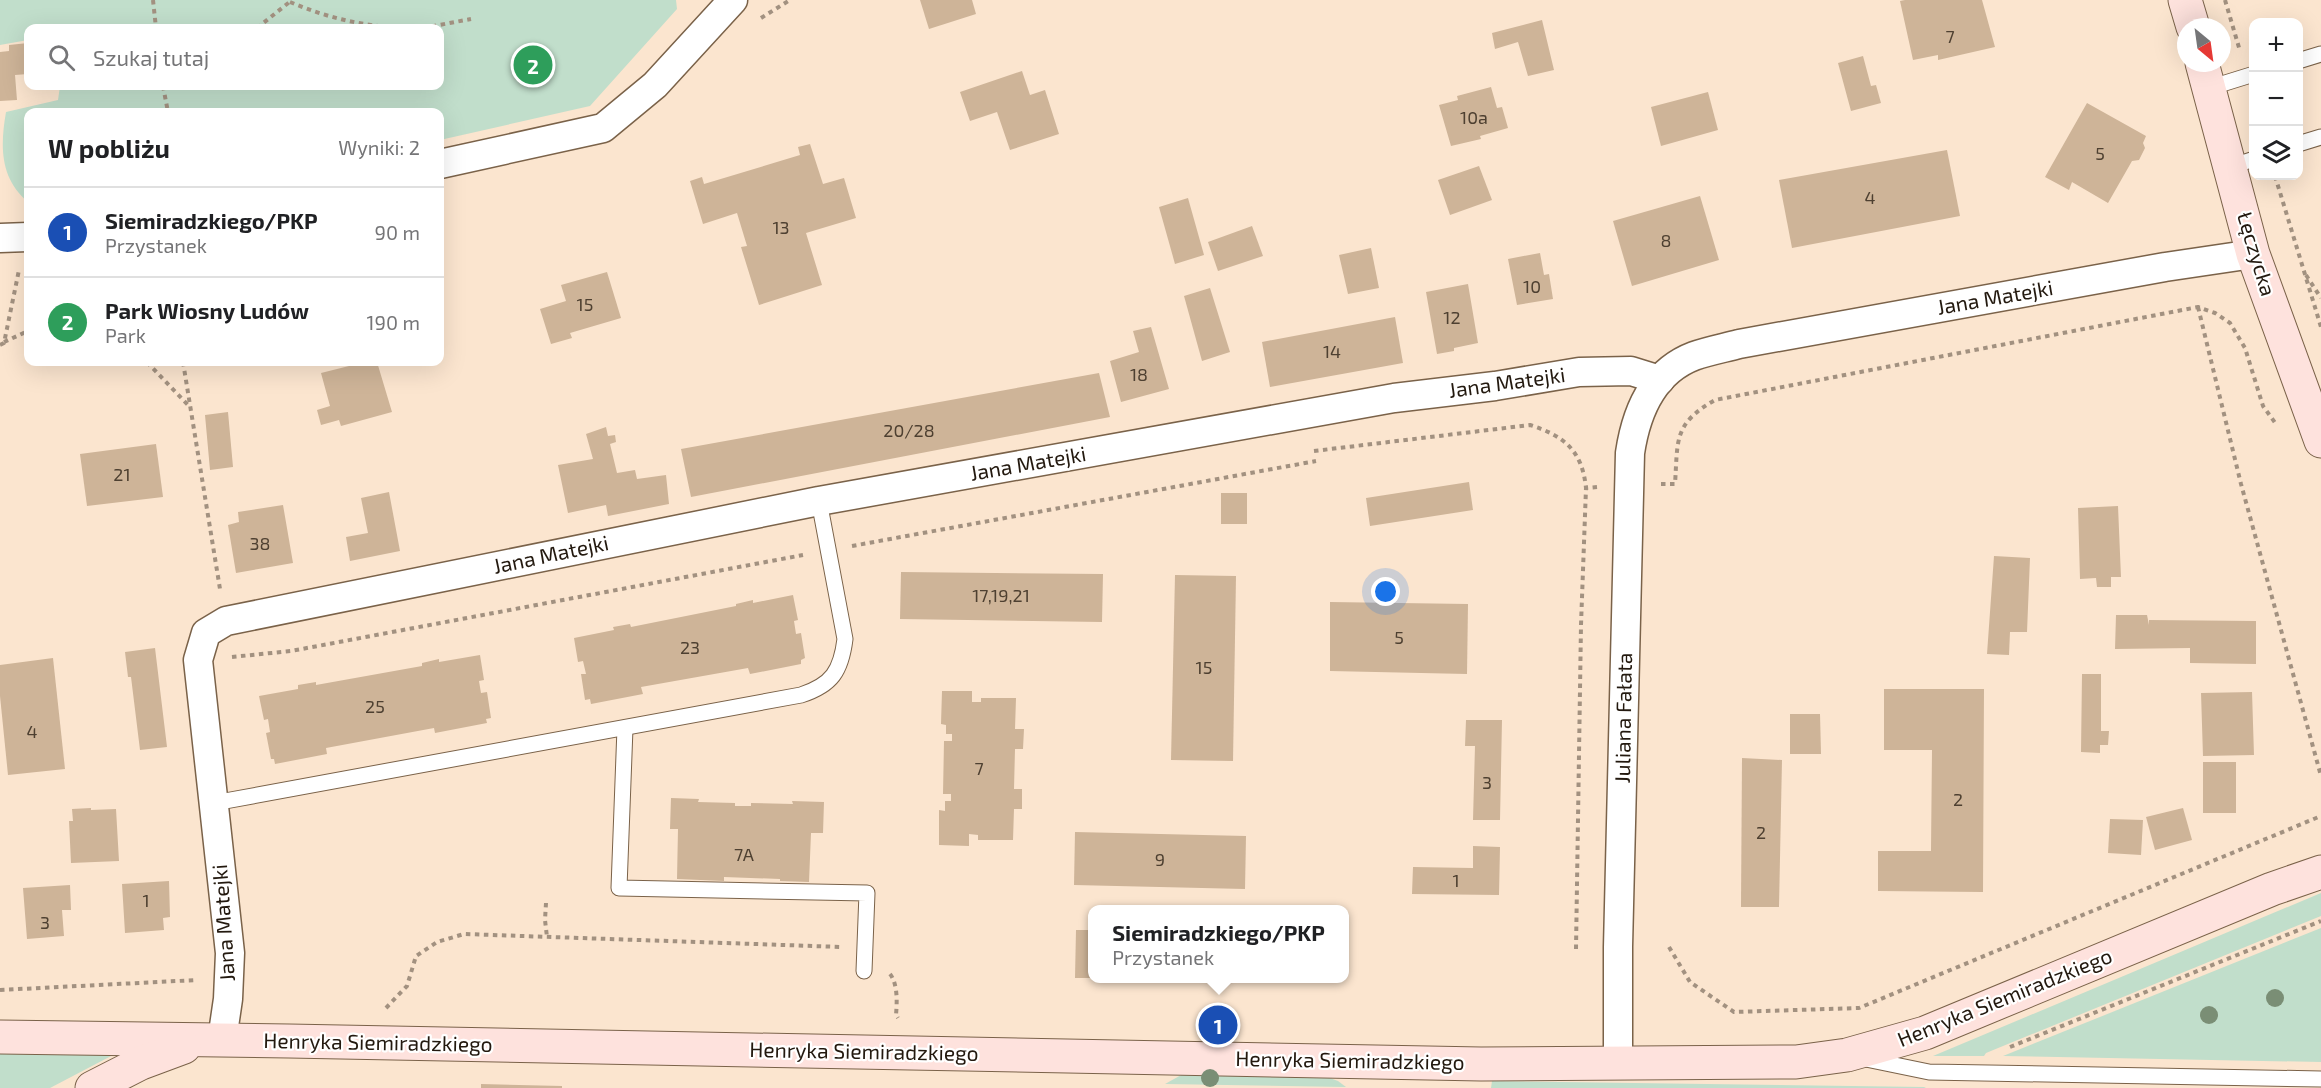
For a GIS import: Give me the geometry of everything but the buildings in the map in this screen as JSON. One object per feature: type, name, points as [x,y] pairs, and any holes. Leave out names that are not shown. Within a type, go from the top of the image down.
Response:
[{"type":"street","points":[[2185,0],[2190,18]]},
{"type":"street","points":[[444,163],[603,128],[655,85],[720,7]]},
{"type":"street","name":"Łęczycka","points":[[2205,76],[2242,163],[2253,254],[2321,441]]},
{"type":"street","name":"Jana Matejki","points":[[211,1041],[229,978],[230,953],[198,660],[206,633],[226,621],[819,501],[1394,399],[1579,372],[1630,371],[1660,380],[1674,366],[1694,356],[1739,344],[2164,267],[2253,254]]},
{"type":"street","name":"Juliana Fałata","points":[[1618,1063],[1618,935],[1630,453],[1635,424],[1645,401],[1660,380]]},
{"type":"street","name":"Henryka Siemiradzkiego","points":[[0,1037],[1470,1064],[1796,1062],[1847,1056],[1925,1034],[2272,889],[2321,872]]},
{"type":"street","name":"Henryka Siemiradzkiego","points":[[92,1088],[141,1063],[211,1041]]},
{"type":"lane","points":[[2303,59],[2321,54]]},
{"type":"lane","points":[[2205,76],[2249,74]]},
{"type":"lane","points":[[2303,142],[2321,137]]},
{"type":"lane","points":[[214,803],[801,695],[818,689],[830,681],[843,656],[845,639],[819,501]]},
{"type":"lane","points":[[625,728],[619,888],[867,893],[864,970]]},
{"type":"lane","points":[[1847,1056],[1929,1072],[1995,1073],[2023,1081],[2321,1079]]},
{"type":"path","points":[[153,0],[156,24]]},
{"type":"path","points":[[262,24],[291,1],[320,15],[360,24]]},
{"type":"path","points":[[444,24],[471,19]]},
{"type":"path","points":[[164,90],[167,108]]},
{"type":"path","points":[[2276,180],[2321,327]]},
{"type":"path","points":[[2,344],[19,237]]},
{"type":"path","points":[[2303,269],[2321,298]]},
{"type":"path","points":[[1586,488],[1675,484],[1680,431],[1689,418],[1715,400],[2198,307],[2230,323],[2245,348]]},
{"type":"path","points":[[2198,307],[2241,484],[2321,776]]},
{"type":"path","points":[[2,344],[24,333]]},
{"type":"path","points":[[151,366],[190,407]]},
{"type":"path","points":[[184,366],[221,596]]},
{"type":"path","points":[[1314,451],[1530,425],[1546,431],[1570,447],[1581,465],[1586,488],[1575,949]]},
{"type":"path","points":[[228,657],[291,651],[1316,461]]},
{"type":"path","points":[[1669,947],[1690,981],[1734,1012],[1859,1008],[2321,816]]},
{"type":"path","points":[[546,903],[547,937]]},
{"type":"path","points":[[1995,1073],[1995,1053],[2321,921]]},
{"type":"path","points":[[383,1011],[407,986],[416,956],[437,942],[464,934],[856,947],[879,960],[893,978],[897,1001],[896,1016],[901,1021]]},
{"type":"path","points":[[0,990],[229,978]]},
{"type":"green space","points":[[0,0],[676,0],[677,9],[590,106],[444,139],[444,108],[24,108],[24,198],[12,183],[4,161],[3,137],[6,112],[58,100],[59,90],[444,90],[444,24],[24,24],[24,41],[0,45]]},
{"type":"green space","points":[[2321,893],[2321,916],[1986,1053],[1984,1056],[1933,1056]]},
{"type":"green space","points":[[2321,928],[2321,1062],[2003,1056]]},
{"type":"green space","points":[[0,1054],[113,1055],[50,1088],[0,1088]]},
{"type":"green space","points":[[1183,1074],[1327,1077],[1346,1087],[1165,1084]]},
{"type":"green space","points":[[1492,1081],[1924,1087],[1926,1088],[1491,1088]]},
{"type":"place","name":"Park Wiosny Ludów","points":[[533,65]]},
{"type":"place","name":"Siemiradzkiego/PKP","points":[[1218,1025]]}]
